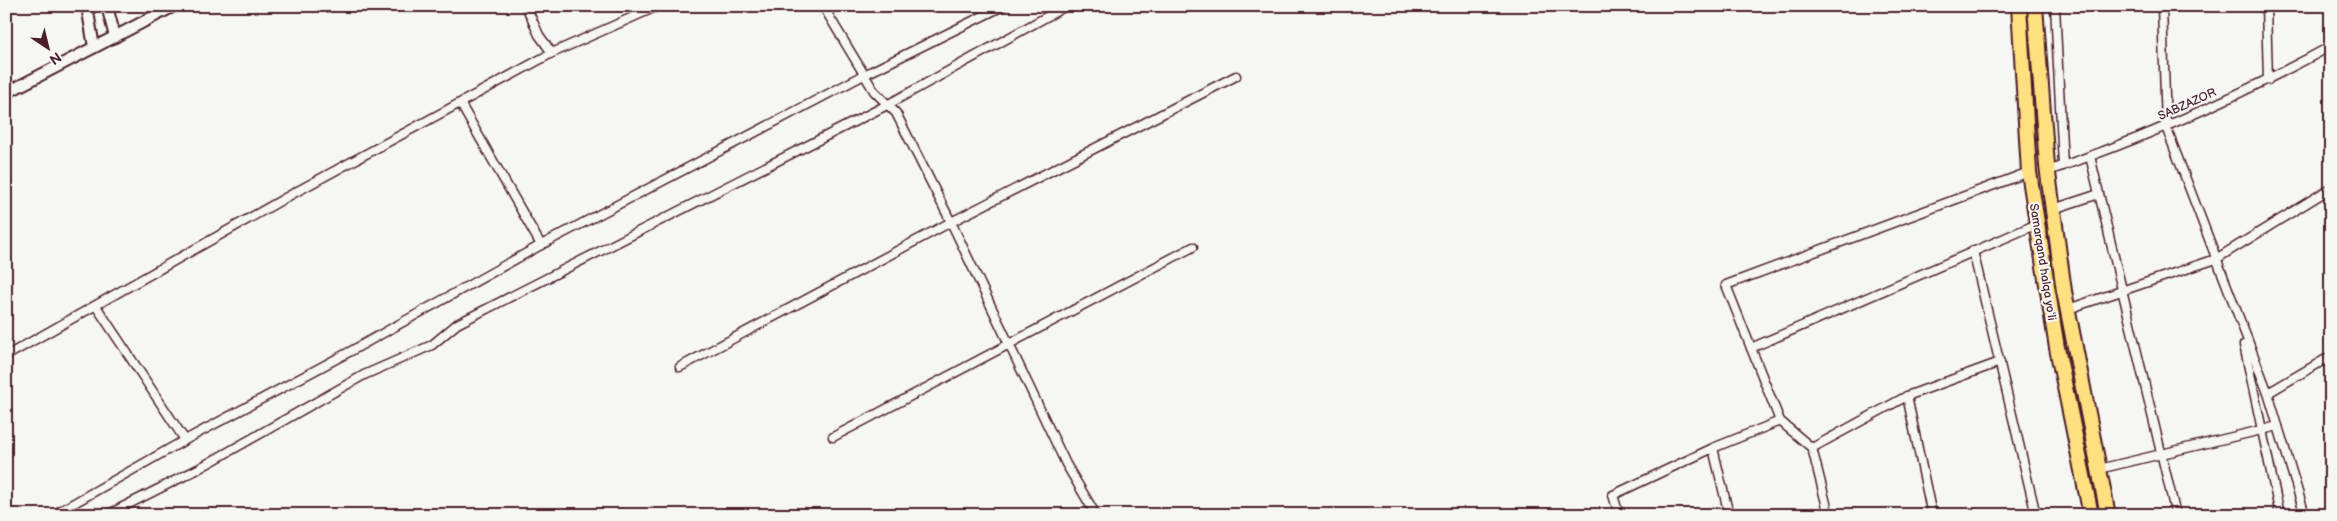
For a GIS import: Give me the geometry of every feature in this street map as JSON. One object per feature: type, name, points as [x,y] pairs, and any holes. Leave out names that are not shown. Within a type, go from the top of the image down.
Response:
[{"type":"highway","name":"Samarqand halqa yoʻli","points":[[2019,6],[2029,172],[2047,292],[2091,515]]},
{"type":"highway","name":"Samarqand halqa yoʻli","points":[[2035,6],[2048,171],[2064,291],[2108,515]]},
{"type":"highway","points":[[2047,292],[2064,291]]},
{"type":"main road","points":[[87,6],[94,47]]},
{"type":"main road","points":[[107,6],[115,37]]},
{"type":"main road","points":[[6,93],[174,6]]},
{"type":"street","points":[[526,6],[539,35],[552,53]]},
{"type":"street","points":[[6,356],[294,193],[552,53],[658,6]]},
{"type":"street","points":[[823,6],[874,92],[896,112],[951,222],[1066,464],[1096,515]]},
{"type":"street","points":[[54,515],[185,440],[351,351],[541,245],[864,75],[1003,6]]},
{"type":"street","points":[[107,515],[198,469],[364,375],[432,345],[457,324],[887,105],[1066,6]]},
{"type":"street","points":[[2055,6],[2062,166]]},
{"type":"street","points":[[2162,6],[2166,127],[2240,326],[2268,393],[2305,515]]},
{"type":"street","points":[[2266,6],[2268,80]]},
{"type":"street","name":"SABZAZOR","points":[[2048,171],[2166,127],[2268,80],[2331,46]]},
{"type":"street","points":[[680,367],[951,222],[1236,76]]},
{"type":"street","points":[[460,103],[541,245]]},
{"type":"street","points":[[2090,156],[2176,515]]},
{"type":"street","points":[[1829,515],[1812,448],[1780,421],[1726,285],[2029,172]]},
{"type":"street","points":[[2068,309],[2216,259],[2331,188]]},
{"type":"street","points":[[2053,209],[2099,194]]},
{"type":"street","points":[[1751,348],[2037,224]]},
{"type":"street","points":[[833,437],[1193,247]]},
{"type":"street","points":[[1973,252],[2036,515]]},
{"type":"street","points":[[96,306],[185,440]]},
{"type":"street","points":[[2240,326],[2280,515]]},
{"type":"street","points":[[2268,393],[2331,356]]},
{"type":"street","points":[[1812,448],[1907,396],[2000,362]]},
{"type":"street","points":[[1907,396],[1932,515]]},
{"type":"street","points":[[1619,515],[1612,495],[1713,448],[1780,421]]},
{"type":"street","points":[[2099,469],[2261,432],[2278,426]]},
{"type":"street","points":[[1713,448],[1728,515]]}]
